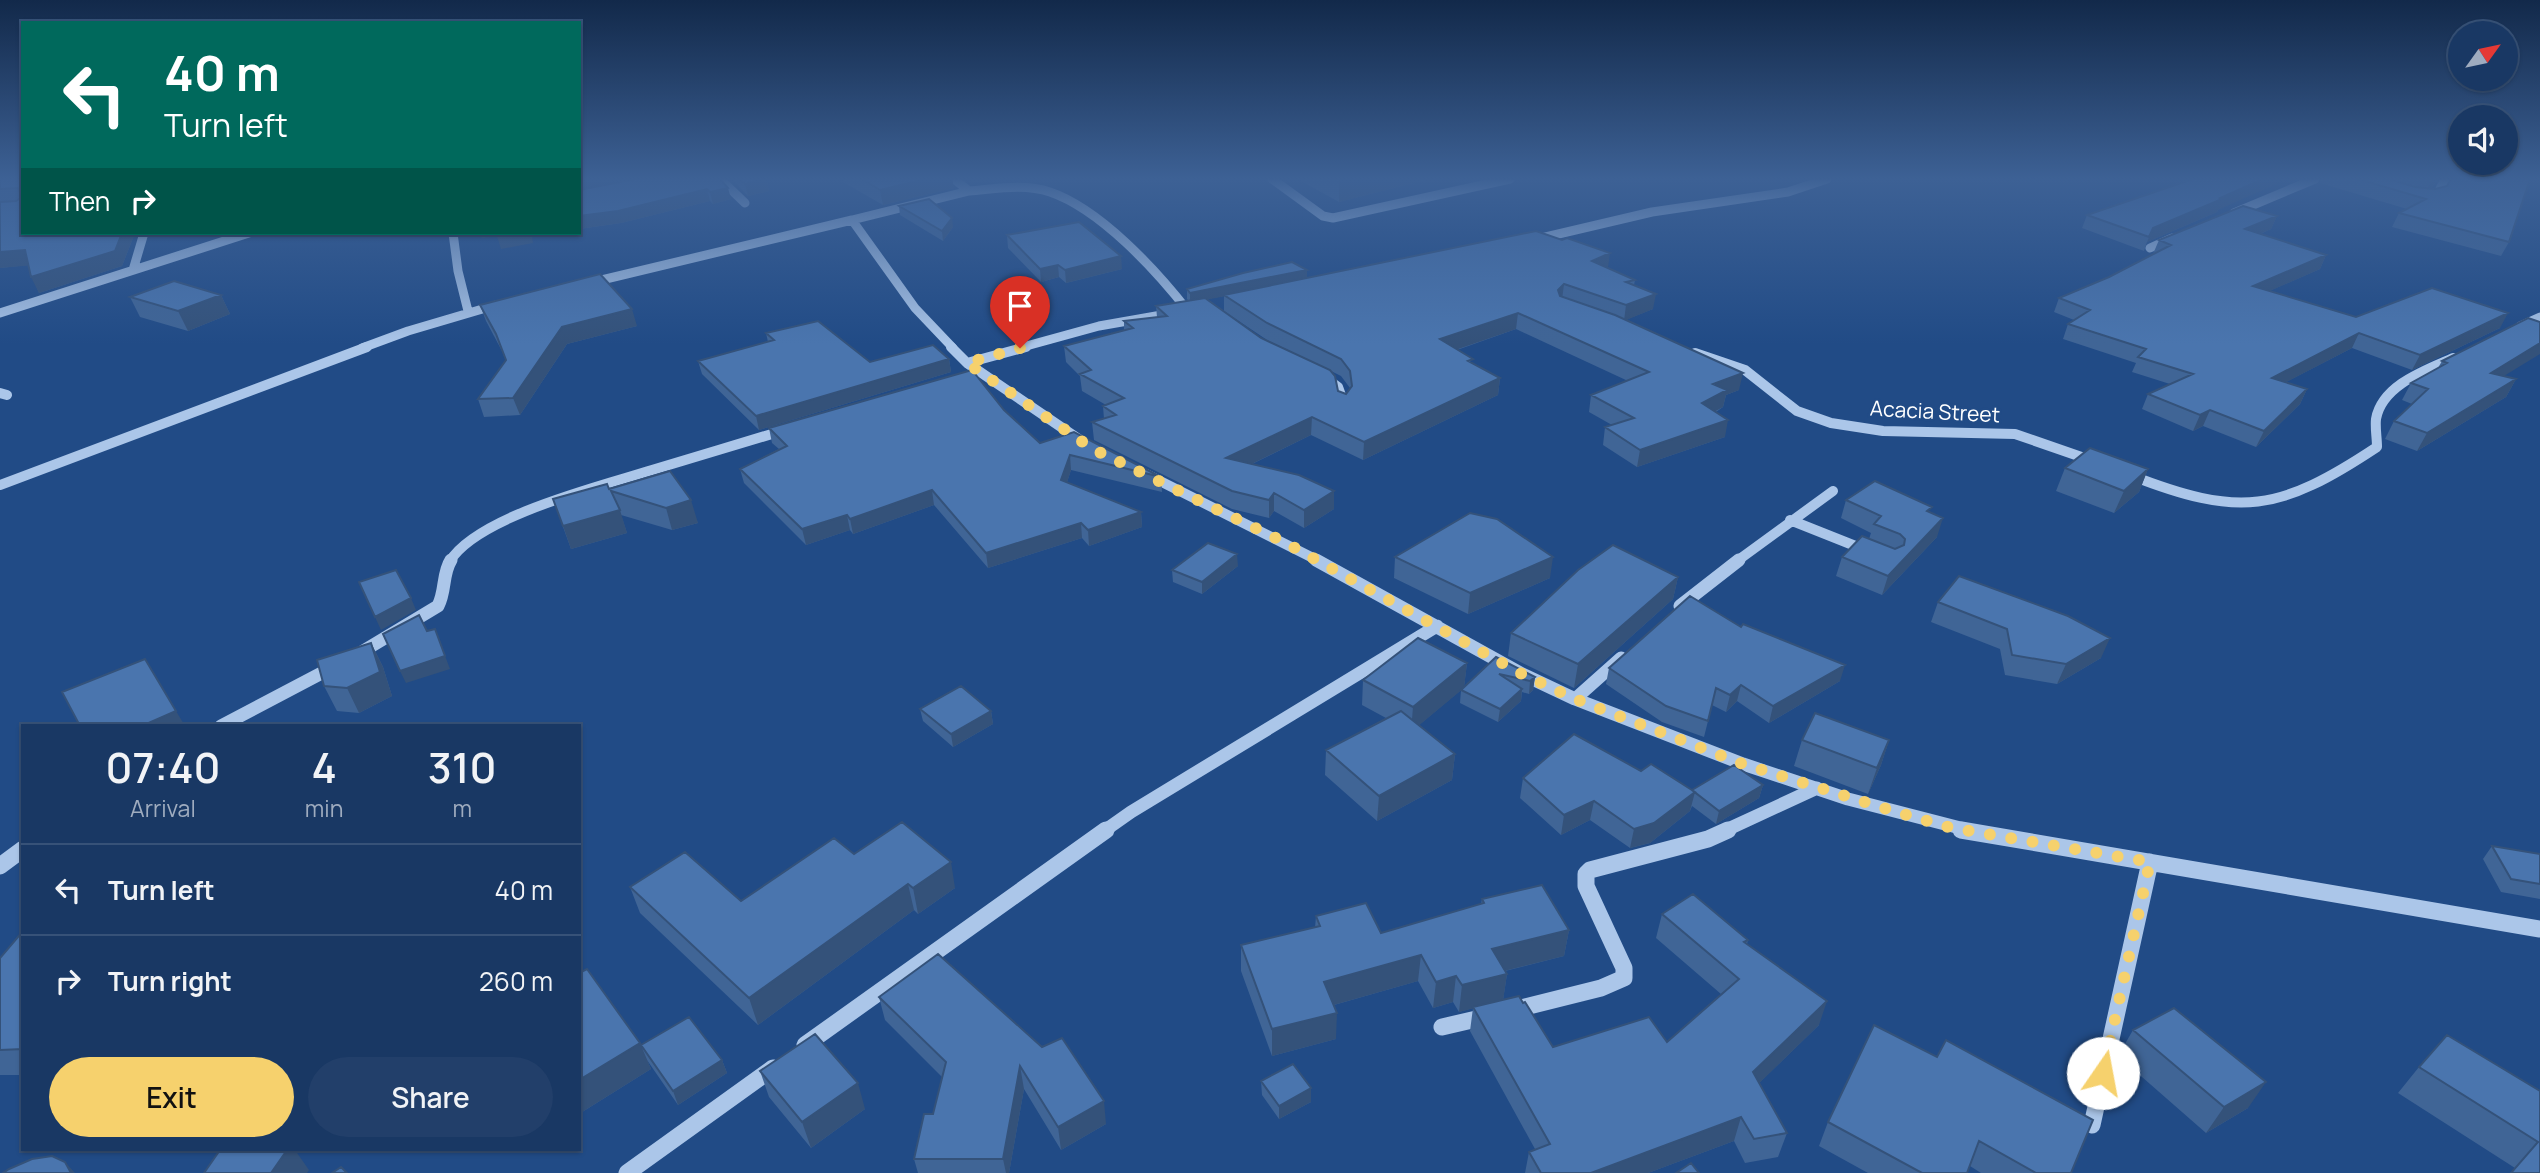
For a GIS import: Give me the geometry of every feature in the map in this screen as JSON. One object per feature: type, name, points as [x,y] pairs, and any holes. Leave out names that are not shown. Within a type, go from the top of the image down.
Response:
[{"type":"street","points":[[574,286],[794,234]]},
{"type":"street","points":[[862,234],[915,308],[971,370],[1093,449]]},
{"type":"street","points":[[1112,234],[1193,310]]},
{"type":"street","points":[[1522,243],[1562,234]]},
{"type":"street","points":[[2150,248],[2182,234]]},
{"type":"street","points":[[133,270],[143,235]]},
{"type":"street","points":[[0,313],[243,235]]},
{"type":"street","points":[[453,235],[458,271],[468,311]]},
{"type":"street","points":[[0,485],[408,331],[468,311],[508,302]]},
{"type":"street","points":[[971,370],[1099,326],[1193,310]]},
{"type":"street","points":[[2505,333],[2540,317]]},
{"type":"street","name":"Acacia Street","points":[[1685,350],[1745,370],[1797,411],[1832,423],[1883,431],[2015,435],[2101,464]]},
{"type":"street","points":[[2113,469],[2186,495],[2219,502],[2270,502],[2334,474],[2369,454],[2376,447],[2376,415],[2391,393],[2399,385],[2459,355]]},
{"type":"street","points":[[1310,370],[1335,381],[1342,390],[1344,404]]},
{"type":"street","points":[[225,724],[428,615],[442,601],[444,569],[452,556],[509,518],[551,501],[800,425]]},
{"type":"street","points":[[1131,467],[1286,543],[1522,674],[1575,699],[1743,764],[1952,828],[2540,929]]},
{"type":"street","points":[[1671,614],[1790,520],[1833,491]]},
{"type":"street","points":[[1790,520],[1878,555]]},
{"type":"street","points":[[627,1173],[1131,812],[1437,626]]},
{"type":"street","points":[[1575,699],[1633,648]]},
{"type":"street","points":[[1442,1027],[1601,988],[1624,978],[1623,968],[1586,886],[1586,874],[1590,870],[1708,839],[1817,788]]},
{"type":"street","points":[[3,862],[21,850]]},
{"type":"street","points":[[2092,1125],[2150,862]]},
{"type":"building","points":[[0,234],[121,235],[115,251],[31,277],[25,250],[0,252]]},
{"type":"building","points":[[1094,234],[1121,256],[1065,270],[1058,265],[1040,269],[1007,235]]},
{"type":"building","points":[[1523,234],[1544,234],[1562,240],[1567,238],[1610,253],[1592,261],[1635,280],[1626,282],[1656,294],[1626,305],[1564,284],[1558,290],[1560,296],[1615,315],[1743,373],[1713,384],[1727,390],[1702,403],[1728,420],[1640,450],[1605,427],[1634,418],[1591,395],[1649,372],[1518,313],[1440,339],[1473,359],[1468,361],[1500,378],[1364,442],[1312,417],[1226,458],[1299,475],[1334,491],[1304,510],[1274,493],[1269,500],[1232,491],[1092,422],[1116,415],[1103,406],[1124,398],[1080,374],[1091,370],[1064,346],[1133,328],[1124,321],[1167,316],[1156,306],[1205,298],[1261,338],[1330,370],[1335,376],[1338,391],[1346,394],[1352,386],[1350,371],[1341,359],[1267,323],[1224,295]]},
{"type":"building","points":[[2174,234],[2260,234],[2326,255],[2253,286],[2356,317],[2432,288],[2508,313],[2420,355],[2359,333],[2272,378],[2307,389],[2264,431],[2210,410],[2200,415],[2148,394],[2193,374],[2138,357],[2146,349],[2068,324],[2090,310],[2059,298],[2109,277],[2171,245],[2159,240]]},
{"type":"building","points":[[2478,234],[2512,234],[2509,242]]},
{"type":"building","points":[[1292,262],[1307,270],[1190,293],[1187,289],[1243,273]]},
{"type":"building","points":[[600,274],[632,309],[562,327],[513,398],[478,399],[506,360],[480,305]]},
{"type":"building","points":[[174,281],[221,295],[178,311],[130,297]]},
{"type":"building","points":[[2528,318],[2540,322],[2540,343],[2491,373],[2516,379],[2427,433],[2394,421],[2428,389],[2411,383],[2447,363],[2442,361]]},
{"type":"building","points":[[818,321],[870,362],[933,345],[949,359],[756,416],[698,361],[774,340],[766,333]]},
{"type":"building","points":[[972,370],[1004,410],[1040,443],[1074,432],[1161,477],[1070,455],[1061,480],[1141,512],[1088,530],[1081,523],[986,553],[932,490],[850,519],[847,515],[802,529],[740,469],[787,446],[769,428]]},
{"type":"building","points":[[2090,448],[2148,469],[2124,491],[2065,468]]},
{"type":"building","points":[[670,471],[691,500],[666,508],[611,491],[620,510],[563,526],[553,499],[607,484],[609,489]]},
{"type":"building","points":[[1875,481],[1932,507],[1927,511],[1943,518],[1888,576],[1842,557],[1862,536],[1895,549],[1904,545],[1905,539],[1900,534],[1874,524],[1881,516],[1846,500]]},
{"type":"building","points":[[1470,513],[1497,519],[1553,557],[1470,593],[1395,557]]},
{"type":"building","points":[[1208,543],[1237,554],[1202,582],[1172,570]]},
{"type":"building","points":[[1613,545],[1678,577],[1578,664],[1511,633],[1578,570]]},
{"type":"building","points":[[396,570],[411,598],[375,617],[359,582]]},
{"type":"building","points":[[1959,576],[2068,616],[2110,638],[2066,664],[2012,655],[2007,629],[1938,602]]},
{"type":"building","points":[[1690,596],[1741,627],[1743,624],[1845,665],[1773,706],[1741,685],[1730,695],[1716,688],[1708,721],[1666,706],[1609,668]]},
{"type":"building","points":[[419,615],[427,631],[435,629],[445,656],[400,671],[383,634]]},
{"type":"building","points":[[1418,638],[1467,663],[1413,707],[1363,680]]},
{"type":"building","points":[[371,643],[380,672],[347,688],[324,686],[317,660]]},
{"type":"building","points":[[1496,657],[1535,677],[1530,681],[1499,674],[1522,689],[1500,709],[1461,690]]},
{"type":"building","points":[[145,659],[176,711],[146,724],[79,724],[62,692]]},
{"type":"building","points":[[961,686],[991,711],[951,734],[920,709]]},
{"type":"building","points":[[1401,711],[1455,754],[1379,796],[1326,750]]},
{"type":"building","points":[[1815,713],[1889,740],[1877,768],[1802,740]]},
{"type":"building","points":[[1574,734],[1641,771],[1651,764],[1695,792],[1654,823],[1634,829],[1594,801],[1564,815],[1523,778]]},
{"type":"building","points":[[1734,765],[1763,785],[1719,811],[1692,790]]},
{"type":"building","points":[[902,822],[951,862],[913,888],[908,884],[749,998],[630,887],[685,852],[741,901],[834,838],[854,854]]},
{"type":"building","points":[[2492,846],[2540,854],[2540,884],[2511,879]]},
{"type":"building","points":[[1542,885],[1569,930],[1492,949],[1507,974],[1462,985],[1456,976],[1436,982],[1421,955],[1324,982],[1337,1013],[1272,1029],[1241,945],[1320,926],[1316,916],[1366,903],[1381,933],[1484,903],[1482,899]]},
{"type":"building","points":[[1693,894],[1748,940],[1744,942],[1827,1001],[1753,1072],[1787,1133],[1754,1139],[1741,1117],[1591,1173],[1541,1173],[1529,1152],[1550,1144],[1473,1007],[1519,996],[1553,1047],[1649,1017],[1667,1042],[1739,979],[1662,914]]},
{"type":"building","points":[[21,933],[21,1049],[0,1050],[0,958]]},
{"type":"building","points":[[938,954],[1042,1047],[1062,1038],[1104,1101],[1058,1127],[1020,1066],[1003,1159],[914,1159],[924,1114],[933,1114],[946,1062],[879,997]]},
{"type":"building","points":[[587,969],[640,1043],[581,1079],[581,972]]},
{"type":"building","points":[[2174,1008],[2266,1082],[2224,1107],[2133,1030]]},
{"type":"building","points":[[689,1017],[722,1060],[673,1091],[641,1045]]},
{"type":"building","points":[[1874,1025],[1937,1057],[1946,1040],[2093,1120],[2071,1173],[2036,1173],[1979,1141],[1967,1173],[1922,1173],[1828,1122]]},
{"type":"building","points":[[815,1034],[858,1083],[802,1122],[760,1071]]},
{"type":"building","points":[[2447,1035],[2540,1091],[2540,1173],[2511,1173],[2538,1142],[2419,1067]]},
{"type":"building","points":[[1293,1064],[1311,1088],[1279,1106],[1261,1081]]},
{"type":"building","points":[[219,1151],[286,1151],[271,1173],[204,1173]]},
{"type":"building","points":[[52,1156],[65,1162],[71,1173],[3,1173],[32,1159]]},
{"type":"building","points":[[1691,1163],[1699,1173],[1676,1173]]},
{"type":"building","points":[[341,1167],[347,1173],[332,1173]]},
{"type":"route","points":[[1020,348],[967,363],[1093,449],[1286,543],[1522,674],[1575,699],[1743,764],[1849,799],[1952,828],[2150,862],[2103,1073]]}]
